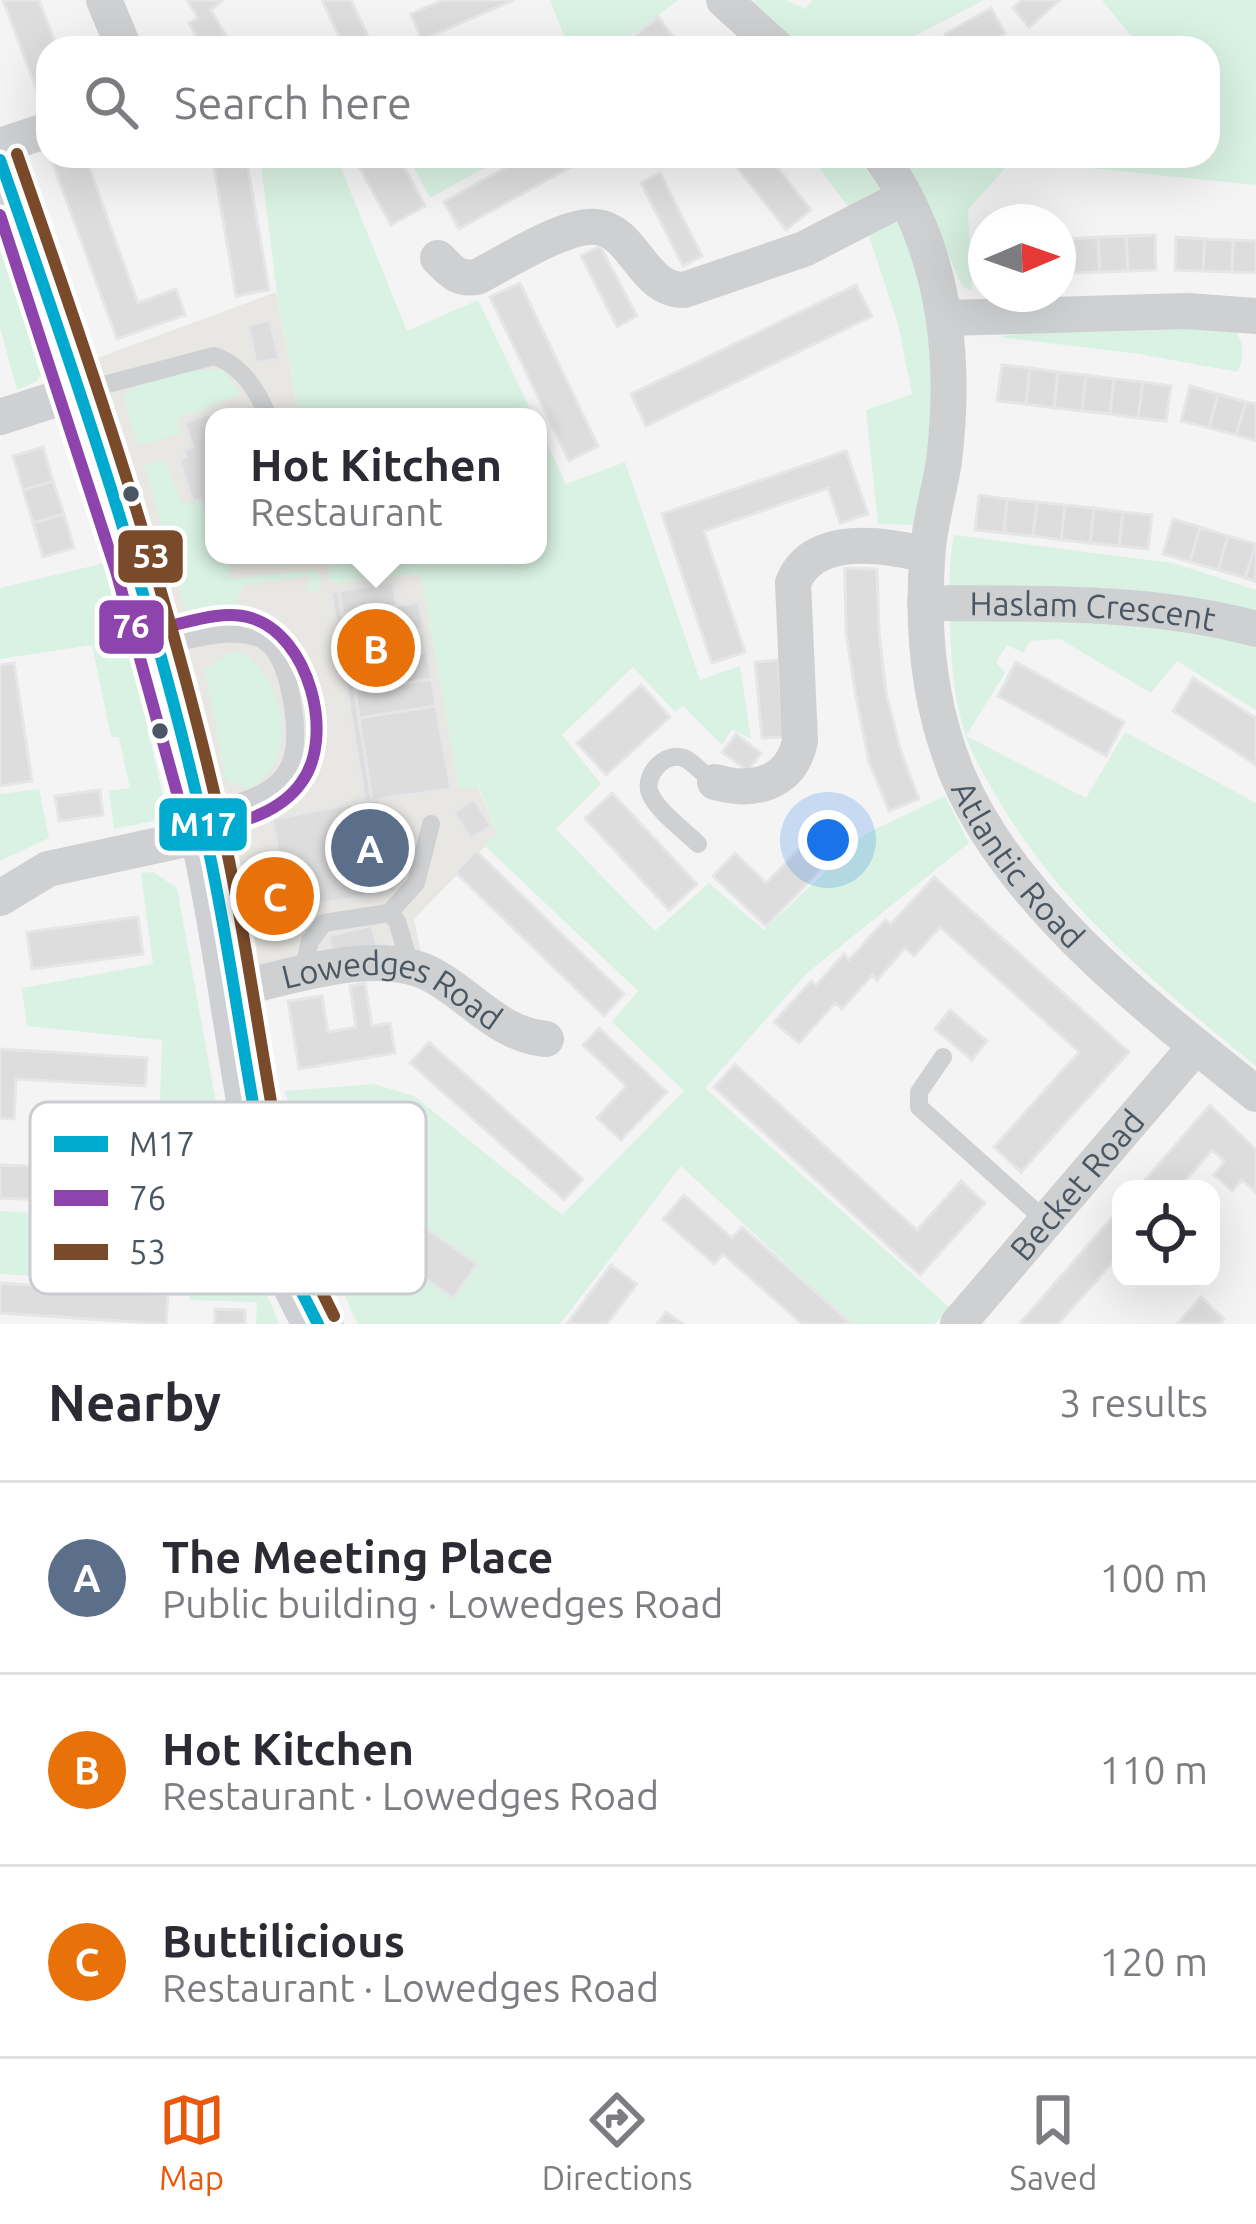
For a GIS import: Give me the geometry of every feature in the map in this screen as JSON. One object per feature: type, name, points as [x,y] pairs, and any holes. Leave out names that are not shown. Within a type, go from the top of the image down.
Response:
[{"type":"street","points":[[104,0],[119,36]]},
{"type":"street","points":[[724,0],[764,36]]},
{"type":"street","points":[[0,146],[36,134]]},
{"type":"street","name":"Lowedges Road","points":[[0,160],[81,392],[160,646],[203,825],[254,1102]]},
{"type":"street","name":"Atlantic Road","points":[[887,168],[926,244],[945,318],[950,361],[925,603],[929,664],[958,776],[1006,859],[1063,924],[1196,1046],[1256,1094]]},
{"type":"street","points":[[438,258],[463,279],[477,277],[560,236],[598,227],[613,233],[657,282],[671,290],[684,290],[804,250],[905,197]]},
{"type":"street","points":[[945,318],[1187,311],[1256,316]]},
{"type":"street","points":[[0,417],[81,392]]},
{"type":"street","points":[[715,782],[737,788],[765,785],[787,771],[796,758],[800,741],[793,583],[799,568],[811,557],[835,549],[869,545],[927,555]]},
{"type":"street","name":"Haslam Crescent","points":[[925,603],[1143,609],[1218,618],[1256,629]]},
{"type":"street","points":[[0,898],[48,869],[203,825]]},
{"type":"street","name":"Lowedges Road","points":[[233,989],[386,962],[410,965],[434,976],[523,1037],[546,1040]]},
{"type":"street","name":"Becket Road","points":[[958,1324],[1196,1046]]},
{"type":"street","name":"Lowedges Road","points":[[303,1294],[318,1324]]},
{"type":"lane","points":[[81,392],[214,356],[241,372],[263,408]]},
{"type":"lane","points":[[160,646],[243,634],[265,642],[278,658],[290,690],[298,737],[294,761],[271,788],[203,825]]},
{"type":"lane","points":[[698,844],[650,794],[649,779],[658,764],[674,756],[688,759],[715,782]]},
{"type":"lane","points":[[302,974],[310,941],[324,923],[389,913],[416,884],[431,824]]},
{"type":"lane","points":[[389,913],[397,921],[410,965]]},
{"type":"lane","points":[[943,1057],[919,1092],[919,1107],[1046,1221]]},
{"type":"shaded area","points":[[276,292],[297,408],[205,408],[205,564],[327,564],[331,583],[421,574],[459,788],[478,787],[497,834],[414,919],[425,972],[233,990],[73,367]]},
{"type":"green space","points":[[550,0],[678,0],[631,36],[564,36]]},
{"type":"green space","points":[[786,0],[806,9],[812,0],[984,0],[915,36],[789,36],[751,3]]},
{"type":"green space","points":[[1102,0],[1256,0],[1256,185],[1090,168],[1220,168],[1220,36],[1131,36]]},
{"type":"green space","points":[[261,168],[341,168],[407,331],[478,300],[530,408],[297,408]]},
{"type":"green space","points":[[414,168],[484,168],[430,198]]},
{"type":"green space","points":[[820,168],[865,168],[891,210],[916,270],[930,333],[935,397],[919,525],[878,524],[866,410],[912,394],[898,324],[869,236]]},
{"type":"green space","points":[[908,168],[1005,168],[973,204],[968,204],[968,289]]},
{"type":"green space","points":[[0,217],[51,359],[37,381],[17,390],[0,328]]},
{"type":"green space","points":[[1074,326],[1233,327],[1242,360],[1238,372],[999,337]]},
{"type":"green space","points":[[224,370],[240,395],[177,419],[181,433],[138,446],[123,396],[142,384],[187,372]]},
{"type":"green space","points":[[547,444],[566,484],[625,462],[700,680],[740,666],[751,739],[732,729],[722,745],[683,706],[675,712],[633,667],[562,735],[601,784],[556,829],[655,931],[709,883],[764,930],[865,834],[945,796],[969,843],[807,973],[705,1088],[949,1307],[935,1324],[852,1324],[681,1166],[560,1324],[358,1324],[345,1294],[426,1294],[426,1106],[562,1215],[684,1091],[612,1022],[638,991],[484,845],[497,834],[479,787],[459,789],[421,574],[331,583],[327,564],[547,564]]},
{"type":"green space","points":[[164,461],[183,505],[201,499],[205,564],[228,564],[231,579],[318,570],[319,589],[306,588],[311,576],[244,585],[227,619],[203,621],[188,616],[144,466]]},
{"type":"green space","points":[[954,535],[1173,563],[1256,590],[1256,710],[1177,661],[1151,693],[1060,639],[1030,641],[1024,653],[1007,645],[996,662],[1005,673],[966,736],[1086,798],[1125,732],[1256,803],[1256,1066],[1149,976],[1082,911],[1023,839],[989,783],[965,734],[954,680],[950,591]]},
{"type":"green space","points":[[109,562],[164,800],[157,820],[114,829],[109,791],[130,788],[119,737],[111,737],[92,645],[0,659],[0,588]]},
{"type":"green space","points":[[240,652],[268,680],[281,721],[276,762],[246,788],[226,781],[205,670],[226,654]]},
{"type":"green space","points":[[39,789],[49,838],[0,861],[0,794]]},
{"type":"green space","points":[[153,872],[177,888],[216,1102],[160,1102],[162,1040],[27,1026],[22,988],[153,964],[141,873]]},
{"type":"green space","points":[[374,1084],[421,1102],[288,1102],[285,1091]]},
{"type":"green space","points":[[0,1211],[30,1213],[30,1276],[0,1274]]},
{"type":"green space","points":[[189,1294],[267,1294],[279,1324],[256,1324],[257,1302],[190,1300]]},
{"type":"building","points":[[3,0],[39,0],[52,36],[36,36],[36,88]]},
{"type":"building","points":[[187,0],[223,0],[211,10],[226,36],[196,36],[189,23],[198,18]]},
{"type":"building","points":[[322,0],[351,0],[368,36],[339,36]]},
{"type":"building","points":[[443,0],[514,0],[431,36],[420,36],[411,14]]},
{"type":"building","points":[[1022,0],[1060,0],[1029,27],[1013,8]]},
{"type":"building","points":[[991,8],[1005,33],[1000,36],[945,34]]},
{"type":"building","points":[[658,17],[673,36],[635,36]]},
{"type":"building","points":[[55,168],[89,168],[138,303],[176,289],[185,315],[117,339]]},
{"type":"building","points":[[214,168],[248,168],[269,290],[236,296]]},
{"type":"building","points":[[360,168],[404,168],[425,206],[391,225]]},
{"type":"building","points":[[505,168],[568,168],[459,229],[444,202]]},
{"type":"building","points":[[737,168],[778,168],[811,210],[786,230]]},
{"type":"building","points":[[660,173],[702,256],[683,266],[641,183]]},
{"type":"building","points":[[1155,235],[1156,270],[1128,271],[1126,236]]},
{"type":"building","points":[[1126,236],[1128,271],[1100,272],[1098,237]]},
{"type":"building","points":[[1098,237],[1100,272],[1076,273],[1076,239]]},
{"type":"building","points":[[1176,237],[1205,239],[1203,271],[1175,270]]},
{"type":"building","points":[[1205,239],[1233,240],[1232,272],[1203,271]]},
{"type":"building","points":[[1233,240],[1256,241],[1256,273],[1232,272]]},
{"type":"building","points":[[600,246],[637,316],[617,327],[581,256]]},
{"type":"building","points":[[520,283],[598,446],[569,461],[490,297]]},
{"type":"building","points":[[856,285],[872,316],[646,426],[631,394]]},
{"type":"building","points":[[270,320],[279,359],[256,363],[248,325]]},
{"type":"building","points":[[1002,365],[1030,368],[1026,404],[997,401]]},
{"type":"building","points":[[1030,368],[1058,372],[1054,408],[1026,404]]},
{"type":"building","points":[[1058,372],[1086,375],[1082,411],[1054,408]]},
{"type":"building","points":[[1086,375],[1114,379],[1110,414],[1082,411]]},
{"type":"building","points":[[1114,379],[1143,382],[1138,418],[1110,414]]},
{"type":"building","points":[[1143,382],[1171,386],[1166,421],[1138,418]]},
{"type":"building","points":[[1190,386],[1218,394],[1209,428],[1181,421]]},
{"type":"building","points":[[1218,394],[1246,402],[1236,435],[1209,428]]},
{"type":"building","points":[[1246,402],[1256,404],[1256,441],[1236,435]]},
{"type":"building","points":[[205,415],[205,511],[201,499],[193,502],[179,459],[186,457],[183,450],[193,447],[184,422]]},
{"type":"building","points":[[43,447],[53,481],[23,490],[13,456]]},
{"type":"building","points":[[846,451],[868,514],[840,523],[828,488],[704,531],[745,652],[712,663],[662,514]]},
{"type":"building","points":[[53,481],[64,514],[33,523],[23,490]]},
{"type":"building","points":[[979,495],[1007,499],[1004,533],[975,530]]},
{"type":"building","points":[[1007,499],[1037,502],[1033,536],[1004,533]]},
{"type":"building","points":[[1037,502],[1065,505],[1061,540],[1033,536]]},
{"type":"building","points":[[1065,505],[1094,508],[1090,543],[1061,540]]},
{"type":"building","points":[[1094,508],[1123,512],[1119,546],[1090,543]]},
{"type":"building","points":[[1123,512],[1152,515],[1148,549],[1119,546]]},
{"type":"building","points":[[64,514],[74,548],[43,557],[33,523]]},
{"type":"building","points":[[1173,519],[1200,527],[1190,562],[1163,554]]},
{"type":"building","points":[[1200,527],[1228,536],[1218,570],[1190,562]]},
{"type":"building","points":[[1228,536],[1256,544],[1245,578],[1218,570]]},
{"type":"building","points":[[1256,544],[1256,582],[1245,578]]},
{"type":"building","points":[[845,568],[877,569],[886,693],[919,799],[889,811],[869,762],[856,697],[846,633]]},
{"type":"building","points":[[393,582],[397,606],[342,614],[339,591]]},
{"type":"building","points":[[339,591],[372,800],[365,802],[331,592]]},
{"type":"building","points":[[419,602],[424,628],[346,641],[342,614]]},
{"type":"building","points":[[402,632],[406,656],[350,665],[346,641]]},
{"type":"building","points":[[427,652],[432,679],[355,691],[350,665]]},
{"type":"building","points":[[778,660],[784,737],[762,738],[755,662]]},
{"type":"building","points":[[1016,662],[1124,722],[1106,756],[998,696]]},
{"type":"building","points":[[14,663],[32,781],[0,786],[0,665]]},
{"type":"building","points":[[1193,678],[1256,718],[1256,765],[1173,711]]},
{"type":"building","points":[[432,679],[436,706],[359,718],[355,691]]},
{"type":"building","points":[[641,685],[670,717],[606,775],[577,743]]},
{"type":"building","points":[[436,706],[451,789],[372,800],[359,718]]},
{"type":"building","points":[[736,734],[761,753],[748,771],[722,752]]},
{"type":"building","points":[[100,790],[103,815],[59,821],[55,796]]},
{"type":"building","points":[[612,793],[697,884],[669,910],[585,818]]},
{"type":"building","points":[[379,799],[395,891],[289,909],[272,819]]},
{"type":"building","points":[[474,799],[491,826],[471,839],[454,812]]},
{"type":"building","points":[[833,814],[854,835],[766,926],[713,876],[735,853],[766,883]]},
{"type":"building","points":[[476,851],[624,994],[604,1016],[455,872]]},
{"type":"building","points":[[279,855],[284,886],[267,888],[268,857]]},
{"type":"building","points":[[934,877],[1129,1052],[1021,1172],[994,1147],[1079,1052],[940,927],[914,956],[905,948],[877,980],[872,975],[842,1009],[835,1003],[799,1043],[774,1022],[811,981],[816,985],[844,954],[849,960],[885,920],[891,924]]},
{"type":"building","points":[[284,886],[287,903],[266,906],[264,888]]},
{"type":"building","points":[[138,917],[143,954],[32,969],[27,932]]},
{"type":"building","points":[[372,925],[377,946],[334,957],[328,936]]},
{"type":"building","points":[[365,983],[372,1026],[390,1023],[395,1053],[299,1069],[288,1001],[322,996],[328,1032],[356,1027],[350,986]]},
{"type":"building","points":[[950,1010],[987,1041],[972,1060],[935,1029]]},
{"type":"building","points":[[599,1028],[667,1092],[621,1140],[597,1118],[626,1086],[583,1045]]},
{"type":"building","points":[[429,1042],[583,1179],[564,1200],[410,1063]]},
{"type":"building","points":[[0,1049],[147,1058],[145,1086],[16,1079],[14,1119],[0,1118]]},
{"type":"building","points":[[735,1064],[917,1230],[961,1181],[985,1203],[920,1275],[714,1087]]},
{"type":"building","points":[[1210,1105],[1256,1150],[1256,1193],[1242,1180],[1232,1191],[1214,1175],[1225,1161],[1212,1150],[1186,1180],[1145,1180]]},
{"type":"building","points":[[0,1165],[30,1166],[30,1199],[0,1198]]},
{"type":"building","points":[[684,1195],[732,1238],[742,1227],[852,1324],[802,1324],[723,1254],[714,1264],[663,1219]]},
{"type":"building","points":[[1112,1217],[1112,1263],[1058,1324],[1021,1322]]},
{"type":"building","points":[[426,1228],[477,1264],[453,1298],[426,1279]]},
{"type":"building","points":[[611,1265],[637,1284],[607,1324],[567,1324]]},
{"type":"building","points":[[0,1283],[30,1285],[30,1294],[168,1295],[166,1324],[0,1313]]},
{"type":"building","points":[[1201,1297],[1224,1319],[1220,1324],[1177,1324]]},
{"type":"building","points":[[215,1309],[245,1310],[245,1324],[215,1324]]},
{"type":"building","points":[[666,1312],[683,1324],[657,1324]]},
{"type":"transit line","name":"53","points":[[17,154],[101,399],[177,646],[230,865],[271,1102]]},
{"type":"transit line","name":"M17","points":[[0,160],[84,405],[160,652],[213,870],[253,1102]]},
{"type":"transit line","name":"76","points":[[0,215],[116,571],[185,822],[204,832],[270,810],[292,794],[311,763],[316,715],[302,666],[288,644],[251,618],[221,615],[170,626]]},
{"type":"transit line","name":"M17","points":[[303,1294],[318,1324]]},
{"type":"transit line","name":"53","points":[[323,1294],[334,1316]]},
{"type":"place","name":"Hot Kitchen","points":[[376,648]]},
{"type":"place","name":"The Meeting Place","points":[[370,848]]},
{"type":"place","name":"Buttilicious","points":[[275,896]]}]
